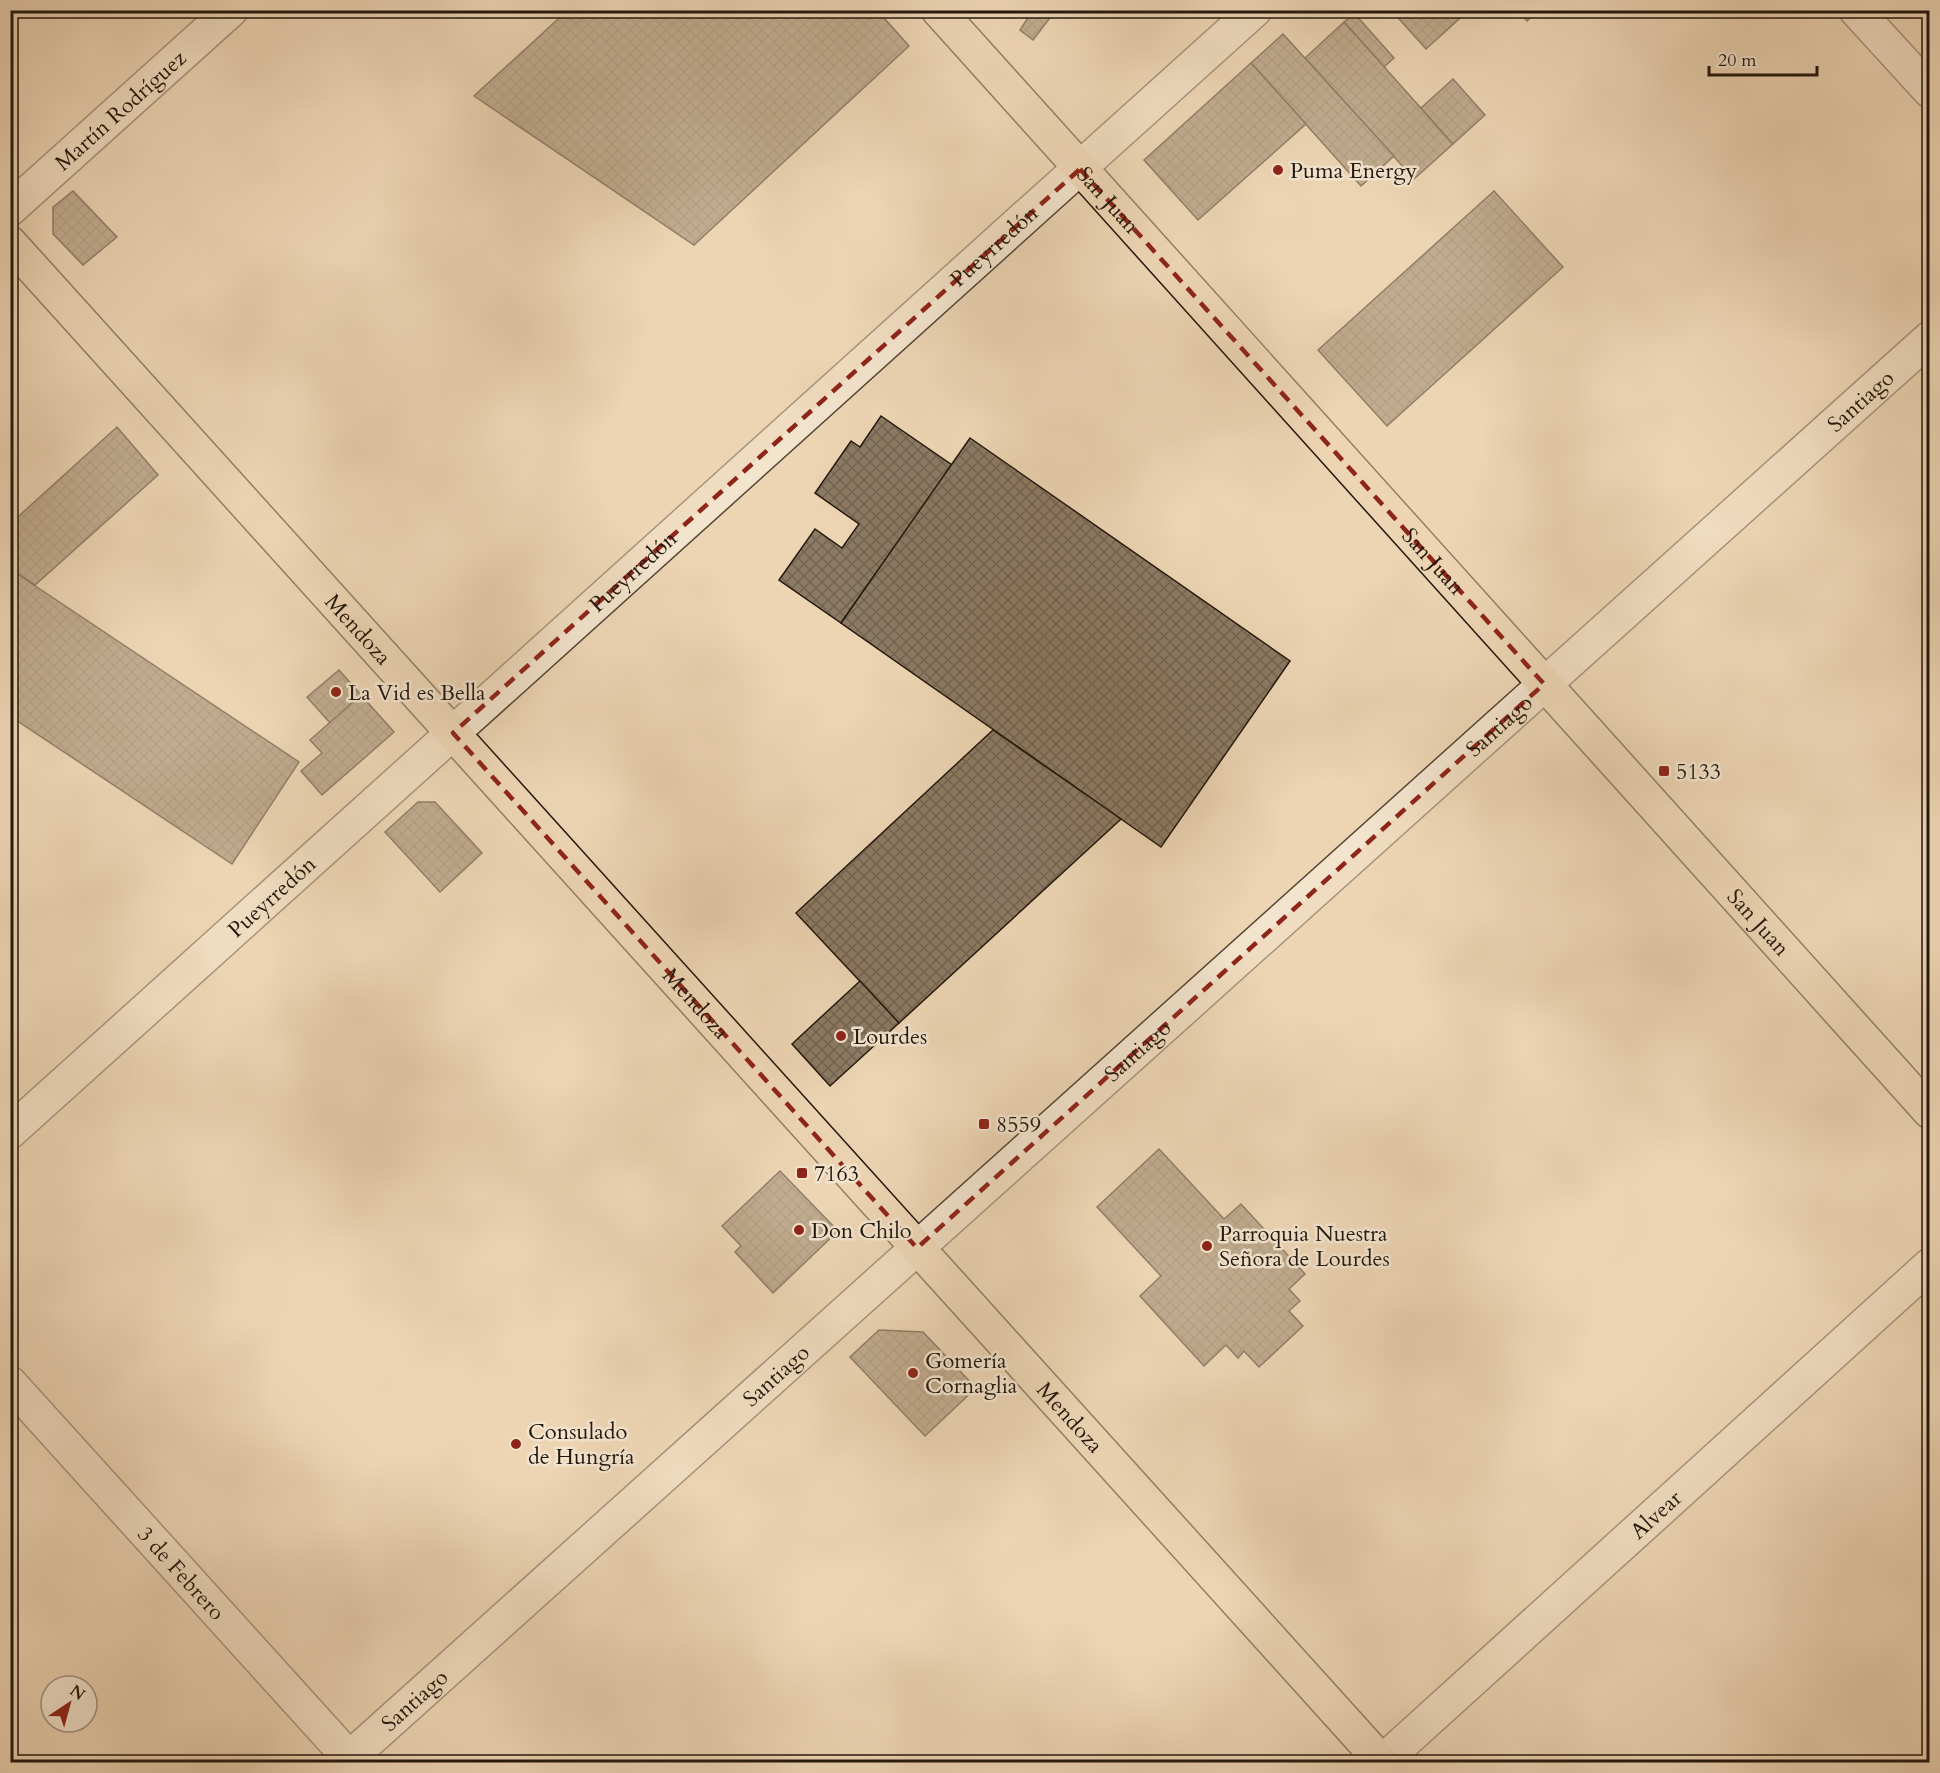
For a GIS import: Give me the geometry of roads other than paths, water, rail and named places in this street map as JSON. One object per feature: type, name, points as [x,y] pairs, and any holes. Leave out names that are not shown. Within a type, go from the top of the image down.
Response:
[{"type":"main road","name":"San Juan","points":[[938,10],[1929,1112]]},
{"type":"main road","name":"Mendoza","points":[[10,243],[1382,1762]]},
{"type":"street","name":"Martín Rodríguez","points":[[10,209],[231,10]]},
{"type":"street","name":"Pueyrredón","points":[[10,1132],[1255,10]]},
{"type":"street","points":[[1856,10],[1929,91]]},
{"type":"street","name":"Santiago","points":[[349,1761],[1929,338]]},
{"type":"street","name":"Alvear","points":[[1382,1762],[1929,1264]]},
{"type":"street","name":"3 de Febrero","points":[[10,1383],[349,1761]]},
{"type":"place","name":"Puma Energy","points":[[1278,170]]},
{"type":"place","name":"La Vid es Bella","points":[[336,692]]},
{"type":"place","name":"5133","points":[[1664,771]]},
{"type":"place","name":"Lourdes","points":[[841,1036]]},
{"type":"place","name":"8559","points":[[984,1124]]},
{"type":"place","name":"7163","points":[[802,1173]]},
{"type":"place","name":"Don Chilo","points":[[799,1230]]},
{"type":"place","name":"Parroquia Nuestra Señora de Lourdes","points":[[1207,1246]]},
{"type":"place","name":"Gomería Cornaglia","points":[[913,1373]]},
{"type":"place","name":"Consulado de Hungría","points":[[516,1444]]}]
